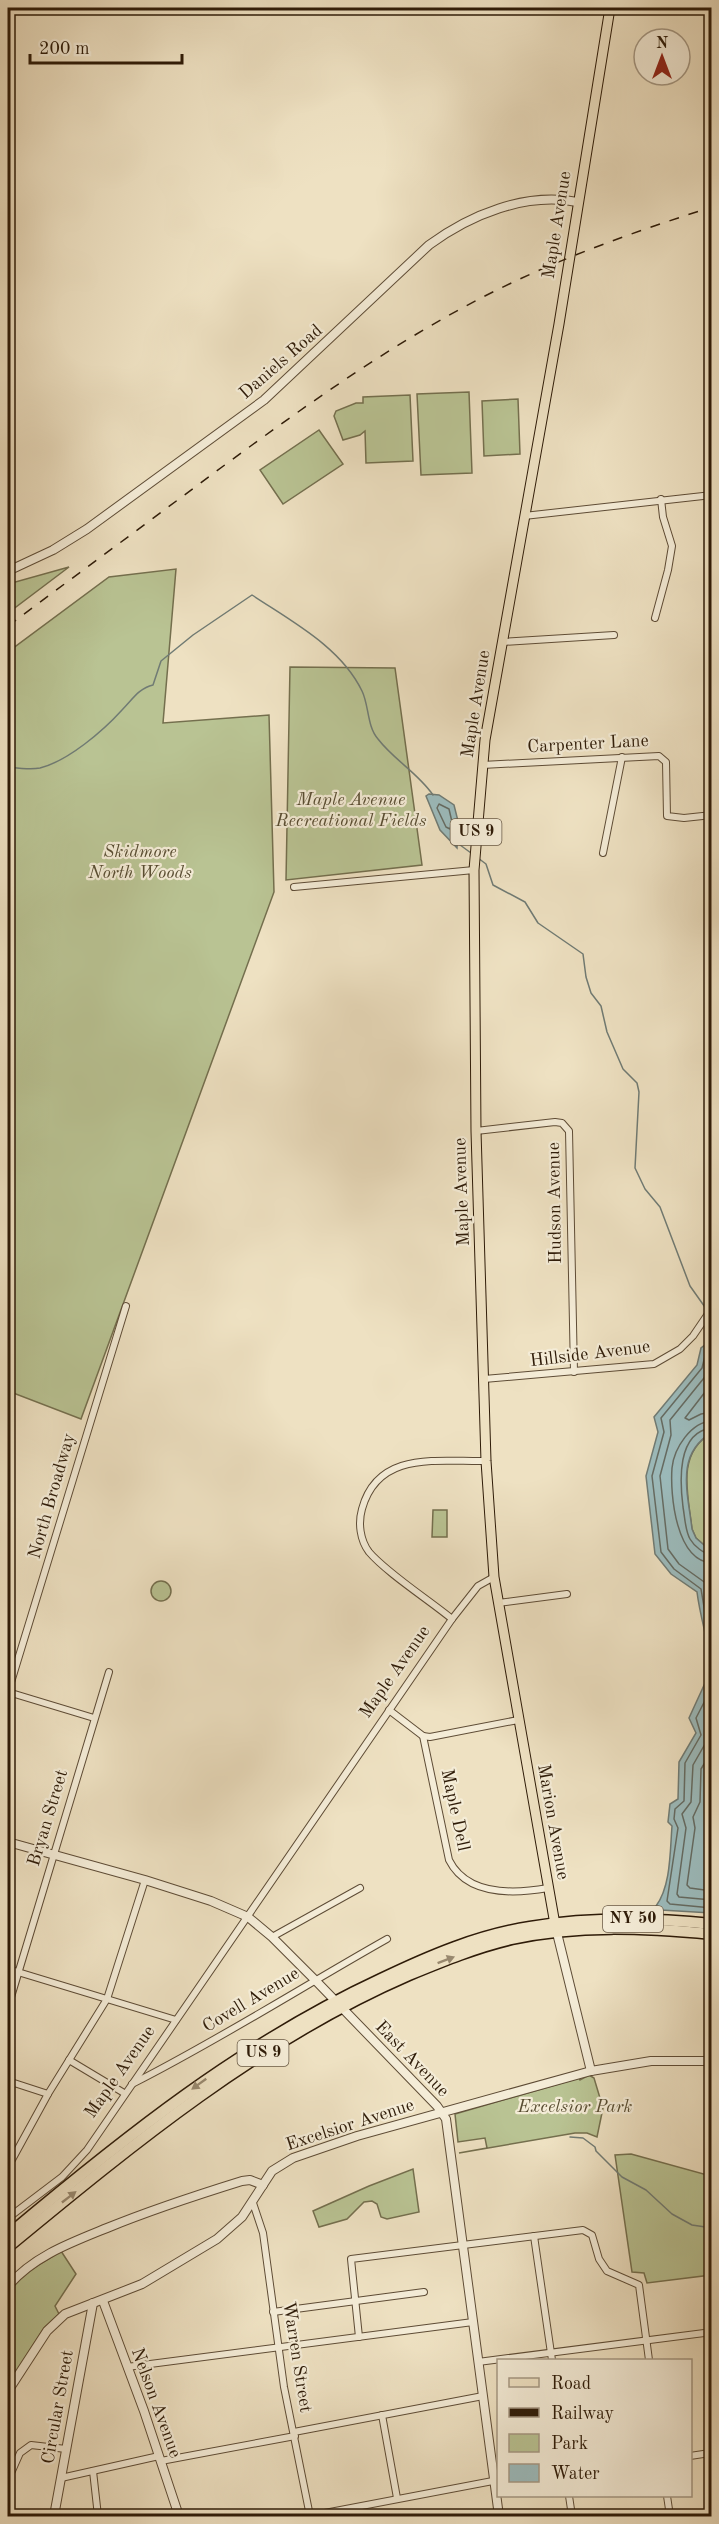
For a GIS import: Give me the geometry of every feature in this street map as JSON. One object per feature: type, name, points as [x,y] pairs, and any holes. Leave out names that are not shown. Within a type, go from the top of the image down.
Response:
[{"type":"highway","name":"NY 50","points":[[556,1928],[630,1919],[711,1924]]},
{"type":"highway","name":"NY 50","points":[[556,1928],[636,1928],[711,1934]]},
{"type":"highway","name":"US 9","points":[[8,2235],[112,2149],[202,2082],[339,2004],[470,1951],[556,1928]]},
{"type":"highway","name":"US 9","points":[[8,2247],[161,2124],[236,2070],[339,2004]]},
{"type":"main road","name":"Maple Avenue","points":[[494,1577],[486,1461],[476,1131],[474,870],[482,765],[559,322],[610,8]]},
{"type":"main road","name":"Marion Avenue","points":[[494,1577],[556,1928]]},
{"type":"street","name":"Daniels Road","points":[[8,571],[53,550],[87,529],[264,400],[417,255],[448,231],[479,215],[515,205],[553,200],[577,202]]},
{"type":"street","points":[[524,516],[711,495]]},
{"type":"street","points":[[655,618],[672,546],[663,517],[661,500]]},
{"type":"street","points":[[502,642],[614,635]]},
{"type":"street","name":"Carpenter Lane","points":[[482,765],[659,756],[663,758],[667,773],[667,816],[684,818],[711,815]]},
{"type":"street","points":[[603,853],[622,757]]},
{"type":"street","points":[[294,887],[474,870]]},
{"type":"street","name":"Hudson Avenue","points":[[476,1131],[555,1122],[562,1123],[569,1131],[574,1372]]},
{"type":"street","name":"North Broadway","points":[[8,1690],[126,1306]]},
{"type":"street","name":"Hillside Avenue","points":[[484,1379],[654,1364],[680,1349],[693,1336],[710,1311]]},
{"type":"street","points":[[452,1618],[370,1552],[361,1533],[360,1515],[364,1500],[374,1482],[398,1466],[420,1462],[486,1461]]},
{"type":"street","name":"Maple Avenue","points":[[8,2218],[62,2177],[74,2165],[248,1917],[452,1618],[478,1586],[494,1577]]},
{"type":"street","points":[[498,1603],[567,1594]]},
{"type":"street","name":"Bryan Street","points":[[8,2007],[109,1672]]},
{"type":"street","points":[[8,1690],[94,1718]]},
{"type":"street","points":[[389,1710],[423,1736],[430,1737],[518,1720]]},
{"type":"street","name":"Maple Dell","points":[[423,1736],[449,1860],[455,1871],[473,1883],[502,1892],[548,1888]]},
{"type":"street","name":"East Avenue","points":[[8,1842],[145,1880],[211,1901],[248,1917],[315,1979],[424,2091],[441,2112],[446,2119],[478,2362],[497,2480]]},
{"type":"street","points":[[8,2167],[48,2094],[107,1999],[145,1880]]},
{"type":"street","points":[[272,1937],[360,1887]]},
{"type":"street","name":"Marion Avenue","points":[[556,1928],[591,2071]]},
{"type":"street","name":"Covell Avenue","points":[[129,2086],[176,2062],[387,1939]]},
{"type":"street","points":[[8,1969],[176,2020]]},
{"type":"street","points":[[69,2060],[124,2093]]},
{"type":"street","name":"Excelsior Avenue","points":[[8,2391],[53,2324],[70,2311],[103,2301],[142,2284],[217,2239],[242,2217],[272,2171],[293,2158],[357,2136],[591,2071],[651,2061],[711,2061]]},
{"type":"street","points":[[8,2081],[48,2094]]},
{"type":"street","points":[[8,2286],[27,2267],[52,2252],[134,2217],[242,2181],[250,2180],[263,2185]]},
{"type":"street","name":"Warren Street","points":[[253,2203],[263,2233],[273,2312],[310,2516]]},
{"type":"street","points":[[359,2337],[351,2259],[578,2230],[589,2232],[592,2235],[599,2259],[607,2271],[639,2285],[649,2359]]},
{"type":"street","points":[[534,2236],[552,2359]]},
{"type":"street","points":[[273,2312],[424,2292]]},
{"type":"street","name":"Nelson Avenue","points":[[103,2301],[179,2517]]},
{"type":"street","name":"Circular Street","points":[[54,2517],[93,2303]]},
{"type":"street","points":[[127,2367],[473,2322]]},
{"type":"street","points":[[498,2359],[711,2332]]},
{"type":"street","points":[[478,2362],[497,2359]]},
{"type":"street","points":[[61,2478],[483,2396]]},
{"type":"street","points":[[382,2415],[397,2498]]},
{"type":"street","points":[[8,2480],[20,2453],[31,2445],[66,2449]]},
{"type":"street","points":[[692,2456],[710,2453],[711,2464]]},
{"type":"street","points":[[93,2471],[98,2517]]},
{"type":"street","points":[[310,2516],[497,2480]]},
{"type":"street","name":"East Avenue","points":[[498,2497],[500,2517]]},
{"type":"street","points":[[569,2497],[572,2517]]},
{"type":"street","points":[[667,2497],[668,2516]]},
{"type":"green space","points":[[469,392],[472,473],[421,475],[417,394]]},
{"type":"green space","points":[[410,395],[413,461],[366,463],[365,431],[360,435],[343,440],[334,416],[336,411],[356,403],[363,403],[363,397]]},
{"type":"green space","points":[[518,399],[520,454],[484,456],[482,401]]},
{"type":"green space","points":[[319,430],[343,464],[283,504],[260,470]]},
{"type":"green space","points":[[69,567],[8,613],[8,584]]},
{"type":"green space","name":"Skidmore North Woods","points":[[176,569],[163,723],[269,715],[274,892],[81,1419],[8,1391],[8,652],[109,577]]},
{"type":"green space","name":"Maple Avenue Recreational Fields","points":[[290,667],[395,668],[422,865],[286,880]]},
{"type":"green space","points":[[711,1433],[711,1551],[696,1538],[692,1529],[687,1476],[693,1452]]},
{"type":"green space","points":[[433,1510],[447,1510],[447,1537],[432,1537]]},
{"type":"green space","points":[[161,1581],[168,1584],[171,1591],[168,1598],[161,1601],[154,1598],[151,1591],[154,1584]]},
{"type":"green space","name":"Excelsior Park","points":[[589,2075],[594,2078],[603,2108],[597,2137],[587,2133],[575,2133],[459,2153],[487,2148],[485,2138],[458,2142],[455,2114],[579,2078],[580,2080]]},
{"type":"green space","points":[[631,2154],[711,2176],[711,2275],[647,2283],[644,2273],[632,2272],[615,2155]]},
{"type":"green space","points":[[413,2169],[419,2212],[387,2219],[381,2217],[377,2204],[372,2201],[364,2202],[347,2219],[319,2227],[313,2211]]},
{"type":"green space","points":[[61,2251],[76,2274],[55,2306],[59,2314],[44,2328],[8,2385],[8,2292],[27,2272]]},
{"type":"water","points":[[439,795],[454,805],[458,821],[457,848],[440,830],[426,796]]},
{"type":"water","points":[[712,1341],[711,1433],[692,1452],[686,1476],[692,1529],[696,1538],[711,1551],[711,1664],[697,1592],[671,1574],[655,1554],[646,1476],[658,1432],[654,1417],[697,1365],[701,1348]]},
{"type":"water","points":[[711,1670],[711,1913],[661,1910],[656,1906],[665,1889],[669,1868],[672,1826],[668,1822],[670,1804],[678,1799],[679,1762],[696,1733],[689,1718]]},
{"type":"waterway","points":[[8,767],[40,768],[73,752],[105,727],[140,692],[153,685],[161,661],[193,635],[252,595],[314,636],[341,661],[353,675],[362,691],[374,734],[384,747],[433,795]]},
{"type":"waterway","points":[[456,842],[471,853]]},
{"type":"waterway","points":[[478,858],[486,864],[493,885],[525,902],[538,923],[583,954],[586,977],[591,993],[601,1006],[607,1032],[623,1069],[637,1083],[639,1092],[635,1168],[645,1189],[660,1207],[690,1286],[707,1310]]},
{"type":"waterway","points":[[570,2137],[583,2138],[595,2147],[596,2151],[622,2177],[646,2190],[672,2214],[692,2225],[712,2228]]},
{"type":"railway","points":[[8,626],[281,424],[341,382],[432,325],[524,277],[617,239],[712,207]]}]
